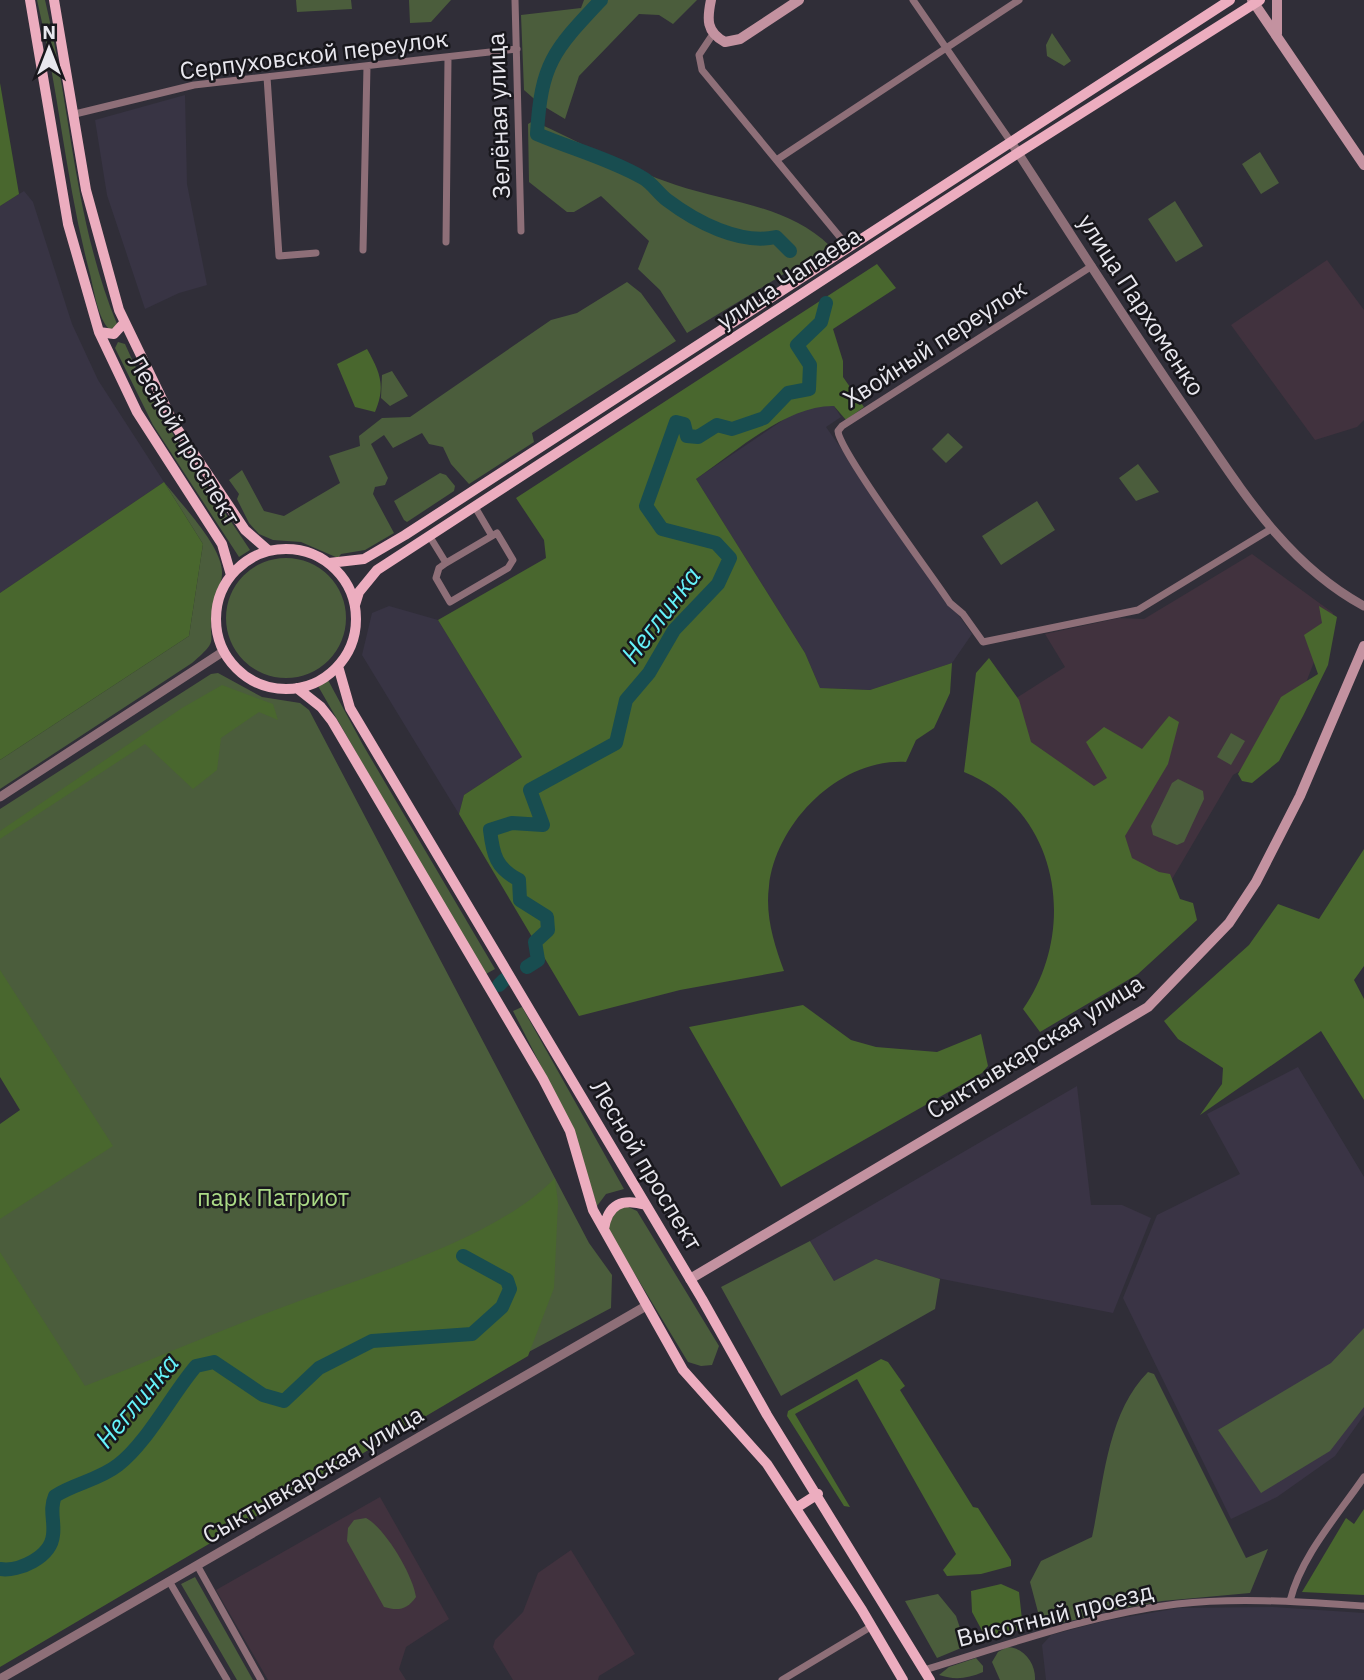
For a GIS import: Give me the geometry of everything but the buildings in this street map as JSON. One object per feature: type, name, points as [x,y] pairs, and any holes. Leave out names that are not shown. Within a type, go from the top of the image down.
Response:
[{"type":"main road","name":"Лесной проспект","points":[[30,0],[68,223],[99,332],[137,412],[222,544],[231,575]]},
{"type":"main road","name":"Лесной проспект","points":[[54,0],[92,220],[124,323],[174,424],[201,467],[245,530],[269,551]]},
{"type":"main road","points":[[711,0],[706,19],[713,34],[725,42],[740,39],[799,0]]},
{"type":"main road","name":"улица Чапаева","points":[[329,563],[364,559],[405,535],[1230,0]]},
{"type":"main road","points":[[1277,0],[1277,34]]},
{"type":"main road","points":[[1255,1],[1364,165]]},
{"type":"main road","name":"улица Чапаева","points":[[355,605],[359,592],[377,570],[1255,1]]},
{"type":"main road","points":[[99,332],[114,334],[124,323]]},
{"type":"main road","points":[[107,351],[116,339],[131,339]]},
{"type":"main road","points":[[290,549],[311,553],[329,563],[346,582],[355,605],[355,636],[338,666],[313,684],[297,688],[280,689],[247,677],[224,651],[219,638],[216,612],[219,599],[231,575],[248,560],[269,551],[290,549]]},
{"type":"main road","name":"Сыктывкарская улица","points":[[690,1279],[1147,1007],[1230,923],[1255,883],[1300,796],[1364,646]]},
{"type":"main road","name":"Лесной проспект","points":[[338,666],[351,708],[690,1279],[767,1415],[927,1675]]},
{"type":"main road","name":"Лесной проспект","points":[[297,688],[321,707],[332,721],[566,1123],[593,1210],[683,1370],[767,1464],[872,1626],[903,1680]]},
{"type":"main road","points":[[604,1230],[606,1215],[615,1204],[628,1201],[646,1205]]},
{"type":"main road","points":[[796,1508],[818,1494]]},
{"type":"street","name":"Зелёная улица","points":[[515,0],[521,231]]},
{"type":"street","name":"улица Пархоменко","points":[[913,0],[1011,142],[1158,369],[1271,529],[1314,570],[1364,606]]},
{"type":"street","points":[[778,159],[1019,0]]},
{"type":"street","points":[[713,34],[699,55],[702,70],[849,248]]},
{"type":"street","name":"Серпуховской переулок","points":[[75,114],[194,85],[517,50]]},
{"type":"street","points":[[446,242],[448,58]]},
{"type":"street","points":[[363,250],[367,66]]},
{"type":"street","points":[[267,77],[279,256],[316,253]]},
{"type":"street","name":"Хвойный переулок","points":[[1091,266],[842,426],[838,432],[838,439],[950,603],[963,614],[983,642],[1138,610],[1271,529]]},
{"type":"street","points":[[475,508],[492,536]]},
{"type":"street","points":[[497,533],[513,560],[508,568],[450,602],[436,578],[439,568],[446,564],[497,533]]},
{"type":"street","points":[[430,537],[446,564]]},
{"type":"street","points":[[0,797],[224,651]]},
{"type":"street","name":"Сыктывкарская улица","points":[[0,1679],[646,1306]]},
{"type":"street","points":[[1290,1601],[1294,1585],[1306,1562],[1364,1477]]},
{"type":"street","points":[[197,1565],[261,1680]]},
{"type":"street","points":[[169,1581],[228,1680]]},
{"type":"street","name":"Высотный проезд","points":[[927,1675],[1106,1617],[1178,1604],[1290,1601],[1364,1606]]},
{"type":"street","points":[[782,1680],[872,1626]]},
{"type":"shaded area","points":[[185,95],[187,184],[207,285],[179,293],[145,309],[107,195],[95,120]]},
{"type":"shaded area","points":[[24,191],[33,202],[72,324],[98,380],[164,482],[0,593],[0,206]]},
{"type":"shaded area","points":[[1327,260],[1364,310],[1364,420],[1357,427],[1315,440],[1231,325]]},
{"type":"shaded area","points":[[817,406],[834,406],[841,417],[826,427],[972,634],[952,663],[870,690],[820,688],[805,653],[696,479],[795,412]]},
{"type":"shaded area","points":[[1252,554],[1333,613],[1281,747],[1233,775],[1165,891],[1121,861],[999,709],[1065,667],[1045,634],[1119,618],[1144,619]]},
{"type":"shaded area","points":[[389,606],[438,620],[522,757],[464,795],[459,814],[362,655],[372,613]]},
{"type":"shaded area","points":[[1298,1067],[1364,1177],[1364,1415],[1335,1456],[1277,1497],[1231,1519],[1123,1298],[1157,1215],[1240,1174],[1207,1114]]},
{"type":"shaded area","points":[[1077,1086],[1091,1205],[1122,1205],[1151,1218],[1113,1313],[932,1277],[877,1259],[834,1281],[810,1241]]},
{"type":"shaded area","points":[[380,1497],[449,1619],[406,1647],[399,1669],[406,1680],[268,1680],[216,1590]]},
{"type":"shaded area","points":[[571,1550],[635,1654],[599,1676],[598,1680],[513,1680],[493,1647],[495,1640],[523,1612],[538,1573]]},
{"type":"shaded area","points":[[1273,1607],[1364,1613],[1364,1680],[1046,1680],[1042,1645],[1051,1635],[1104,1621],[1179,1608]]},
{"type":"green space","points":[[37,0],[45,0],[82,204],[91,245],[117,324],[116,328],[109,329],[105,324],[95,296],[75,206]]},
{"type":"green space","points":[[296,0],[351,0],[352,9],[297,12]]},
{"type":"green space","points":[[409,0],[451,0],[431,22],[410,23]]},
{"type":"green space","points":[[584,0],[697,0],[673,24],[659,15],[639,14],[579,76],[565,119],[540,104],[524,90],[521,15],[581,8]]},
{"type":"green space","points":[[1052,33],[1071,61],[1064,66],[1047,56],[1046,45]]},
{"type":"green space","points":[[0,83],[19,194],[0,206]]},
{"type":"green space","points":[[533,121],[658,179],[777,213],[813,232],[830,246],[687,333],[660,290],[638,269],[649,241],[601,196],[574,212],[567,212],[529,182],[528,124]]},
{"type":"green space","points":[[1260,152],[1279,183],[1261,194],[1242,164]]},
{"type":"green space","points":[[1175,201],[1203,246],[1176,262],[1148,219]]},
{"type":"green space","points":[[877,264],[896,288],[833,329],[843,361],[843,377],[864,407],[846,420],[834,406],[798,413],[762,432],[696,479],[805,653],[820,688],[870,690],[952,663],[950,693],[934,728],[916,740],[906,762],[881,764],[857,771],[835,783],[815,799],[784,839],[774,862],[768,908],[771,930],[784,971],[680,990],[579,1016],[459,814],[464,795],[522,757],[438,620],[546,558],[544,540],[516,498]]},
{"type":"green space","points":[[627,282],[641,293],[676,341],[532,433],[534,442],[469,484],[451,464],[443,447],[429,444],[422,433],[393,448],[384,435],[371,444],[388,478],[385,485],[375,487],[373,494],[394,533],[365,550],[341,554],[338,558],[301,542],[273,540],[259,534],[249,523],[237,499],[239,494],[229,480],[242,470],[264,511],[284,516],[340,483],[329,456],[360,446],[359,436],[382,418],[410,417],[551,320],[577,313]]},
{"type":"green space","points":[[118,342],[125,344],[168,425],[250,550],[239,557],[153,425],[115,348]]},
{"type":"green space","points":[[367,349],[380,379],[380,394],[375,412],[355,407],[337,364]]},
{"type":"green space","points":[[392,371],[408,396],[390,406],[381,398],[382,375]]},
{"type":"green space","points":[[948,433],[963,447],[946,463],[932,449]]},
{"type":"green space","points":[[1138,464],[1159,492],[1136,501],[1119,478]]},
{"type":"green space","points":[[440,473],[446,475],[455,486],[454,491],[407,522],[404,520],[394,501]]},
{"type":"green space","points":[[164,482],[208,537],[220,561],[222,576],[212,613],[210,644],[192,663],[0,789],[0,760],[189,636],[203,544]]},
{"type":"green space","points":[[164,482],[203,544],[189,636],[0,760],[0,593]]},
{"type":"green space","points":[[1037,501],[1055,530],[1001,565],[982,536]]},
{"type":"green space","points":[[286,558],[309,562],[329,575],[342,595],[346,618],[342,641],[329,661],[309,674],[286,678],[263,674],[243,661],[230,641],[226,618],[230,595],[243,575],[263,562]]},
{"type":"green space","points":[[1319,606],[1337,617],[1328,665],[1279,761],[1252,783],[1242,781],[1238,774],[1281,697],[1318,674],[1304,635],[1322,623]]},
{"type":"green space","points":[[989,658],[1019,700],[1031,742],[1094,786],[1107,778],[1086,742],[1104,727],[1142,749],[1169,716],[1179,722],[1168,764],[1125,836],[1132,858],[1159,872],[1170,874],[1180,899],[1193,903],[1197,920],[1138,974],[1040,1032],[1023,1009],[1040,977],[1051,944],[1054,909],[1050,875],[1039,843],[1021,814],[996,790],[964,772],[976,673]]},
{"type":"green space","name":"парк Патриот","points":[[218,673],[262,697],[300,703],[309,710],[589,1243],[612,1275],[611,1308],[448,1395],[0,1652],[0,1130],[27,1110],[0,1068],[0,809],[211,674]]},
{"type":"green space","points":[[328,680],[363,745],[495,969],[484,975],[318,686]]},
{"type":"green space","points":[[222,685],[273,704],[278,720],[259,712],[221,738],[217,770],[193,789],[145,744],[0,839],[0,831],[182,708]]},
{"type":"green space","points":[[1231,733],[1245,741],[1231,765],[1217,757]]},
{"type":"green space","points":[[1178,779],[1203,791],[1204,799],[1184,842],[1177,845],[1153,835],[1151,826],[1172,783]]},
{"type":"green space","points":[[1364,849],[1364,966],[1354,980],[1364,999],[1364,1100],[1321,1031],[1200,1115],[1222,1084],[1223,1068],[1178,1039],[1164,1021],[1249,945],[1278,904],[1319,919]]},
{"type":"green space","points":[[0,970],[113,1146],[0,1219],[0,1124],[20,1110],[0,1077]]},
{"type":"green space","points":[[803,1005],[851,1040],[876,1047],[937,1052],[981,1034],[988,1066],[982,1073],[781,1187],[689,1027]]},
{"type":"green space","points":[[522,1007],[624,1189],[606,1194],[597,1206],[572,1127],[513,1011]]},
{"type":"green space","points":[[555,1178],[558,1203],[554,1288],[528,1356],[0,1667],[0,1252],[85,1386],[464,1238],[529,1200]]},
{"type":"green space","points":[[624,1205],[637,1211],[719,1346],[712,1365],[701,1366],[688,1362],[607,1228],[608,1214]]},
{"type":"green space","points":[[810,1241],[834,1281],[876,1259],[940,1279],[935,1309],[781,1396],[721,1287]]},
{"type":"green space","points":[[1364,1328],[1364,1407],[1330,1451],[1261,1493],[1218,1430],[1331,1363]]},
{"type":"green space","points":[[881,1359],[888,1362],[905,1386],[900,1390],[973,1507],[978,1508],[1011,1560],[1011,1566],[981,1574],[947,1576],[943,1570],[956,1554],[857,1379],[795,1414],[850,1507],[844,1506],[787,1416],[788,1411]]},
{"type":"green space","points":[[1148,1372],[1154,1374],[1246,1558],[1268,1549],[1250,1593],[1162,1601],[1104,1612],[1100,1603],[1085,1608],[1088,1617],[1042,1627],[1030,1582],[1041,1561],[1092,1537],[1115,1428],[1134,1389]]},
{"type":"green space","points":[[1364,1509],[1364,1595],[1302,1592],[1346,1518],[1354,1524]]},
{"type":"green space","points":[[366,1518],[381,1531],[410,1577],[416,1597],[406,1607],[384,1607],[347,1541],[348,1528],[354,1520]]},
{"type":"green space","points":[[195,1577],[253,1680],[237,1680],[181,1584]]},
{"type":"green space","points":[[1001,1584],[1019,1592],[1023,1629],[986,1638],[972,1612],[971,1591]]},
{"type":"green space","points":[[938,1594],[956,1616],[966,1646],[937,1658],[905,1601]]},
{"type":"green space","points":[[1007,1647],[1024,1653],[1031,1663],[1035,1680],[1000,1680],[992,1662],[998,1652]]},
{"type":"green space","points":[[976,1658],[983,1666],[983,1672],[961,1678],[939,1675],[949,1667]]},
{"type":"waterway","name":"Неглинка","points":[[601,0],[572,32],[553,59],[542,90],[537,134],[630,171],[646,180],[679,208],[719,230],[748,238],[776,237],[790,251]]},
{"type":"waterway","name":"Неглинка","points":[[527,967],[538,960],[535,942],[548,930],[547,917],[520,900],[519,880],[505,871],[497,860],[490,830],[512,823],[543,825],[530,790],[616,743],[626,700],[649,673],[674,630],[718,584],[730,558],[716,543],[662,529],[646,506],[676,422],[684,424],[687,436],[698,437],[717,425],[732,429],[764,418],[788,393],[809,389],[810,365],[797,345],[821,322],[826,303]]},
{"type":"waterway","name":"Неглинка","points":[[499,985],[504,980]]},
{"type":"waterway","name":"Неглинка","points":[[0,1569],[25,1565],[47,1550],[53,1535],[52,1506],[55,1496],[103,1474],[129,1456],[196,1366],[214,1362],[263,1395],[284,1401],[319,1368],[372,1341],[472,1334],[502,1307],[510,1289],[507,1280],[463,1256]]}]
